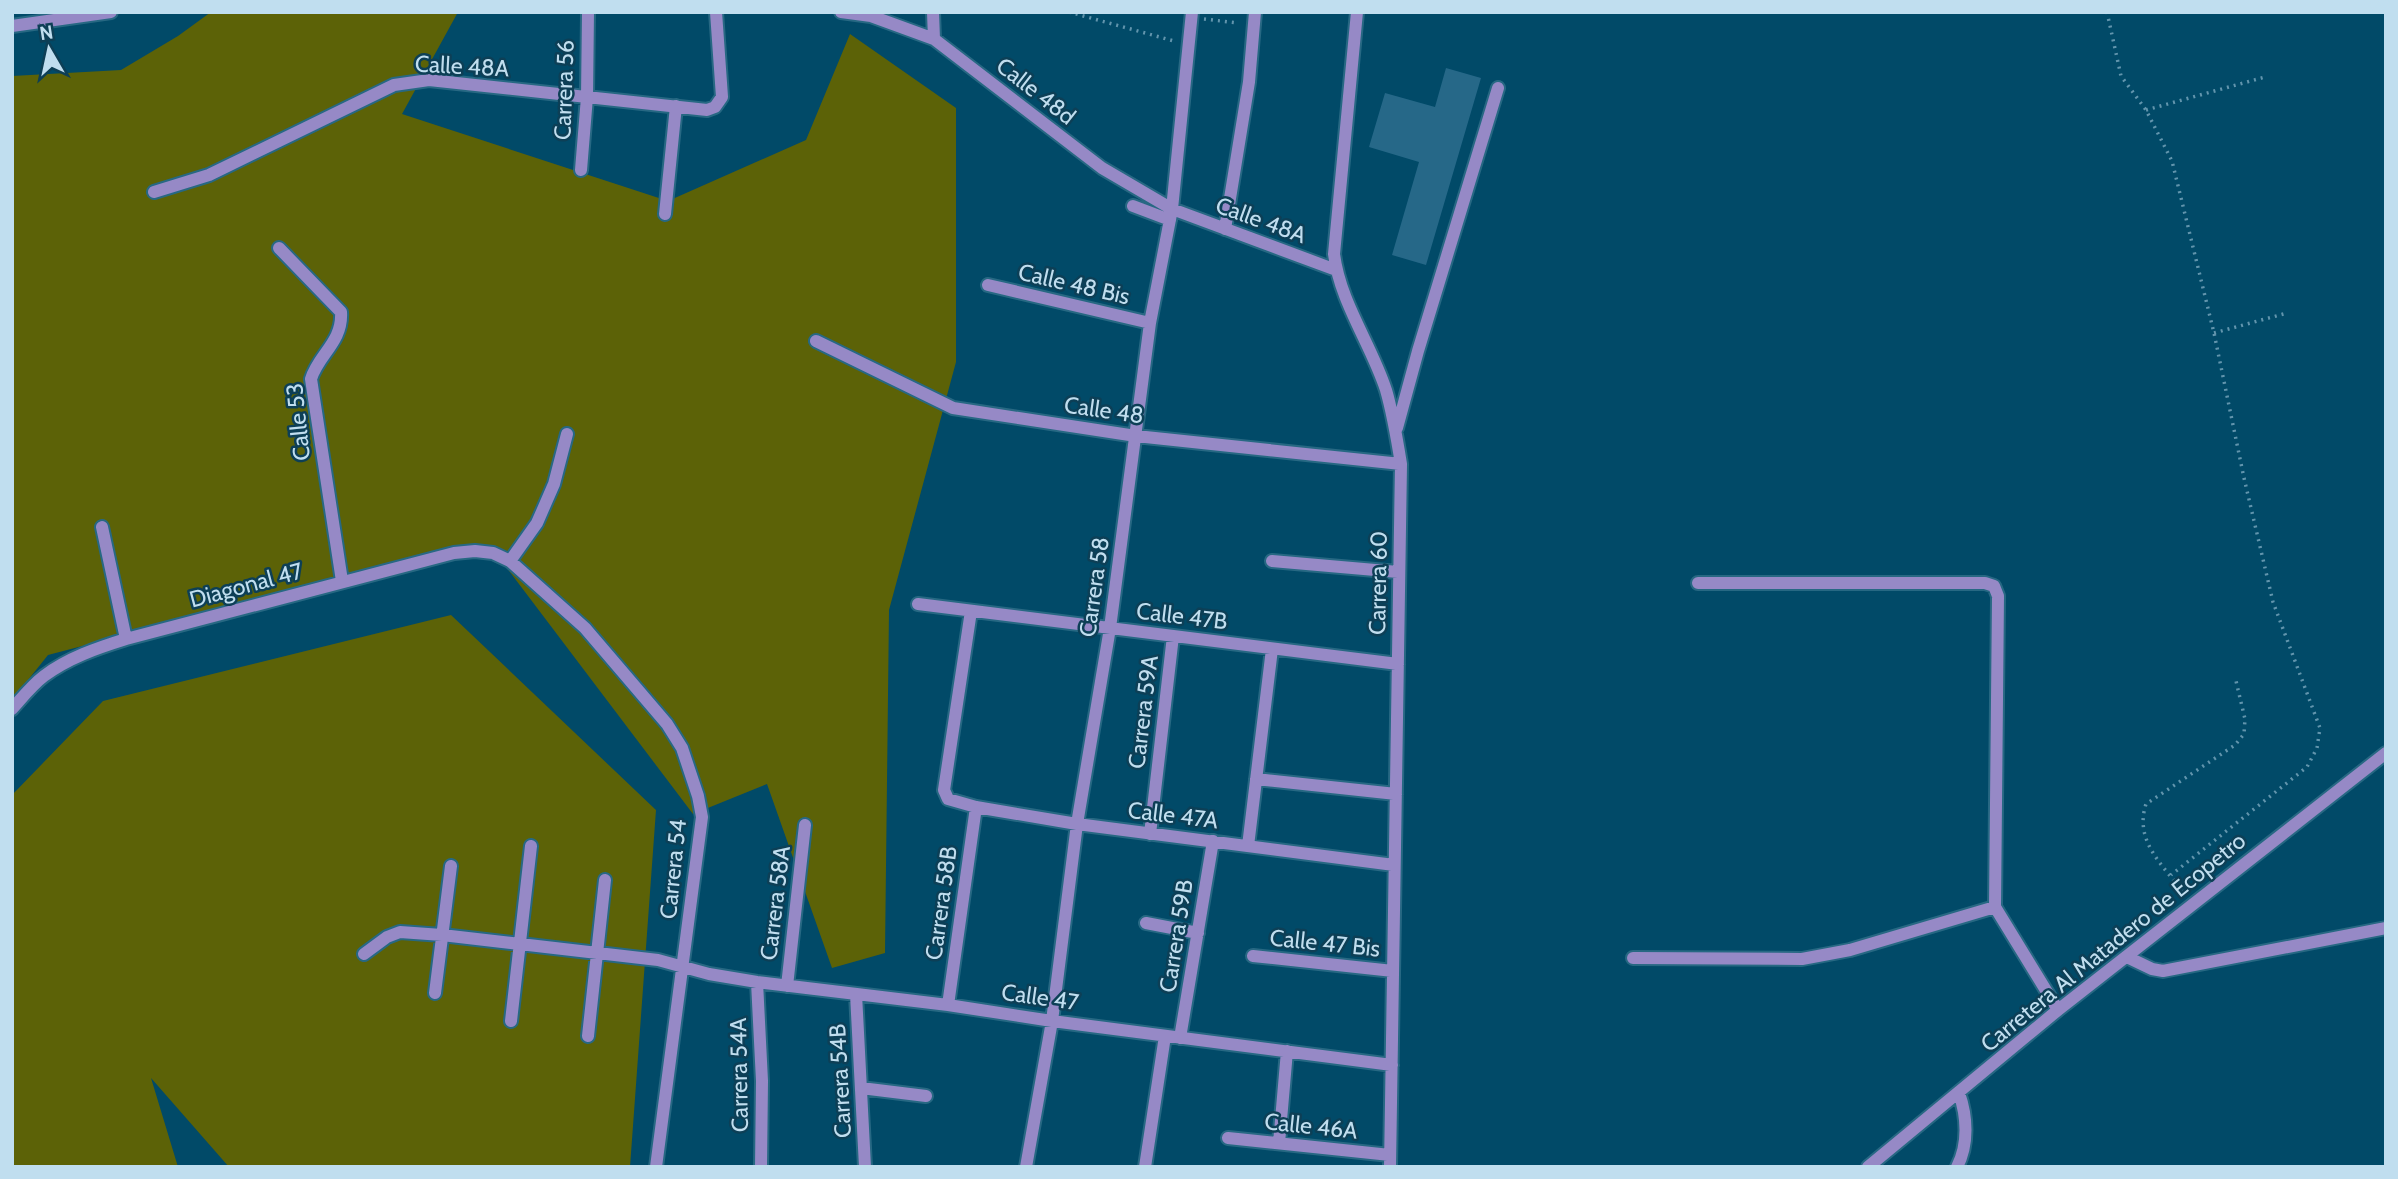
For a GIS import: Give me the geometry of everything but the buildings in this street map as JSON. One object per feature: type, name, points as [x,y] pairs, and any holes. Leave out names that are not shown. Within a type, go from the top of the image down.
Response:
[{"type":"street","points":[[12,26],[111,12]]},
{"type":"street","name":"Carrera 56","points":[[581,170],[587,97],[588,12]]},
{"type":"street","name":"Calle 48A","points":[[154,192],[209,175],[394,85],[411,81],[429,80],[707,110],[715,107],[722,97],[716,12]]},
{"type":"street","name":"Calle 48d","points":[[841,12],[869,14],[934,39],[1102,168],[1171,214]]},
{"type":"street","points":[[933,12],[934,39]]},
{"type":"street","name":"Carrera 60","points":[[1357,12],[1334,254],[1336,270],[1385,389],[1401,464],[1390,1161]]},
{"type":"street","name":"Carrera 58","points":[[1026,1167],[1052,1021],[1077,824],[1110,628],[1150,323],[1171,214],[1192,15]]},
{"type":"street","points":[[1225,229],[1249,82],[1254,19]]},
{"type":"street","points":[[1396,432],[1498,88]]},
{"type":"street","points":[[665,214],[676,106]]},
{"type":"street","points":[[1133,206],[1171,214]]},
{"type":"street","name":"Calle 48A","points":[[1171,214],[1225,229],[1336,270]]},
{"type":"street","name":"Calle 53","points":[[279,248],[341,312],[335,337],[329,350],[314,369],[311,379],[342,581]]},
{"type":"street","name":"Calle 48 Bis","points":[[988,285],[1150,323]]},
{"type":"street","name":"Calle 48","points":[[816,341],[953,408],[1136,436],[1401,464]]},
{"type":"street","points":[[510,561],[537,523],[554,484],[567,434]]},
{"type":"street","points":[[102,527],[126,639]]},
{"type":"street","name":"Diagonal 47","points":[[12,709],[50,672],[87,652],[126,639],[454,553],[493,553],[510,561]]},
{"type":"street","name":"Carrera 54","points":[[510,561],[584,628],[667,724],[682,748],[698,796],[702,817],[656,1167]]},
{"type":"street","points":[[1272,561],[1398,572]]},
{"type":"street","points":[[1698,583],[1985,583],[1994,586],[1998,596],[1995,907],[2059,1010]]},
{"type":"street","name":"Calle 47B","points":[[918,604],[1398,664]]},
{"type":"street","name":"Calle 47A","points":[[971,611],[944,790],[948,799],[976,807],[1077,824],[1394,865]]},
{"type":"street","name":"Carrera 59A","points":[[1150,834],[1173,636]]},
{"type":"street","points":[[1248,846],[1272,649]]},
{"type":"street","name":"Carretera Al Matadero de Ecopetro","points":[[1868,1167],[2059,1010],[2386,753]]},
{"type":"street","points":[[1256,779],[1396,794]]},
{"type":"street","name":"Carrera 58B","points":[[948,1005],[976,807]]},
{"type":"street","name":"Carrera 58A","points":[[787,986],[805,825]]},
{"type":"street","name":"Carrera 59B","points":[[1180,1038],[1213,841]]},
{"type":"street","points":[[511,1021],[531,846]]},
{"type":"street","points":[[435,993],[451,866]]},
{"type":"street","points":[[588,1036],[605,880]]},
{"type":"street","points":[[1633,958],[1802,959],[1850,950],[1995,907]]},
{"type":"street","points":[[1146,923],[1198,933]]},
{"type":"street","points":[[2127,957],[2152,969],[2163,971],[2386,929]]},
{"type":"street","name":"Calle 47","points":[[364,954],[387,937],[400,932],[442,935],[658,960],[757,982],[1392,1065]]},
{"type":"street","name":"Calle 47 Bis","points":[[1253,956],[1393,971]]},
{"type":"street","name":"Carrera 54A","points":[[757,982],[762,1081],[761,1167]]},
{"type":"street","name":"Carrera 54B","points":[[856,994],[865,1167]]},
{"type":"street","points":[[1145,1167],[1165,1036]]},
{"type":"street","points":[[1279,1143],[1287,1051]]},
{"type":"street","points":[[861,1088],[926,1096]]},
{"type":"street","points":[[1957,1167],[1965,1137],[1965,1118],[1959,1093]]},
{"type":"street","name":"Calle 46A","points":[[1227,1138],[1279,1143],[1390,1161]]},
{"type":"path","points":[[1069,12],[1189,45]]},
{"type":"path","points":[[2107,12],[2121,76],[2147,110],[2172,161],[2214,333],[2273,602],[2320,728],[2317,748],[2307,767],[2171,875]]},
{"type":"path","points":[[1192,15],[1254,19]]},
{"type":"path","points":[[2147,110],[2265,77]]},
{"type":"path","points":[[2214,333],[2287,313]]},
{"type":"path","points":[[2193,905],[2144,839],[2142,817],[2146,804],[2235,745],[2244,734],[2245,719],[2236,681]]},
{"type":"shaded area","points":[[211,12],[458,12],[402,114],[668,201],[806,140],[850,34],[956,108],[956,362],[889,610],[885,953],[832,968],[767,784],[693,814],[491,547],[342,578],[48,655],[12,700],[12,76],[121,70],[178,36]]},
{"type":"shaded area","points":[[451,615],[656,810],[630,1167],[229,1167],[151,1078],[178,1167],[12,1167],[12,795],[103,701]]}]
